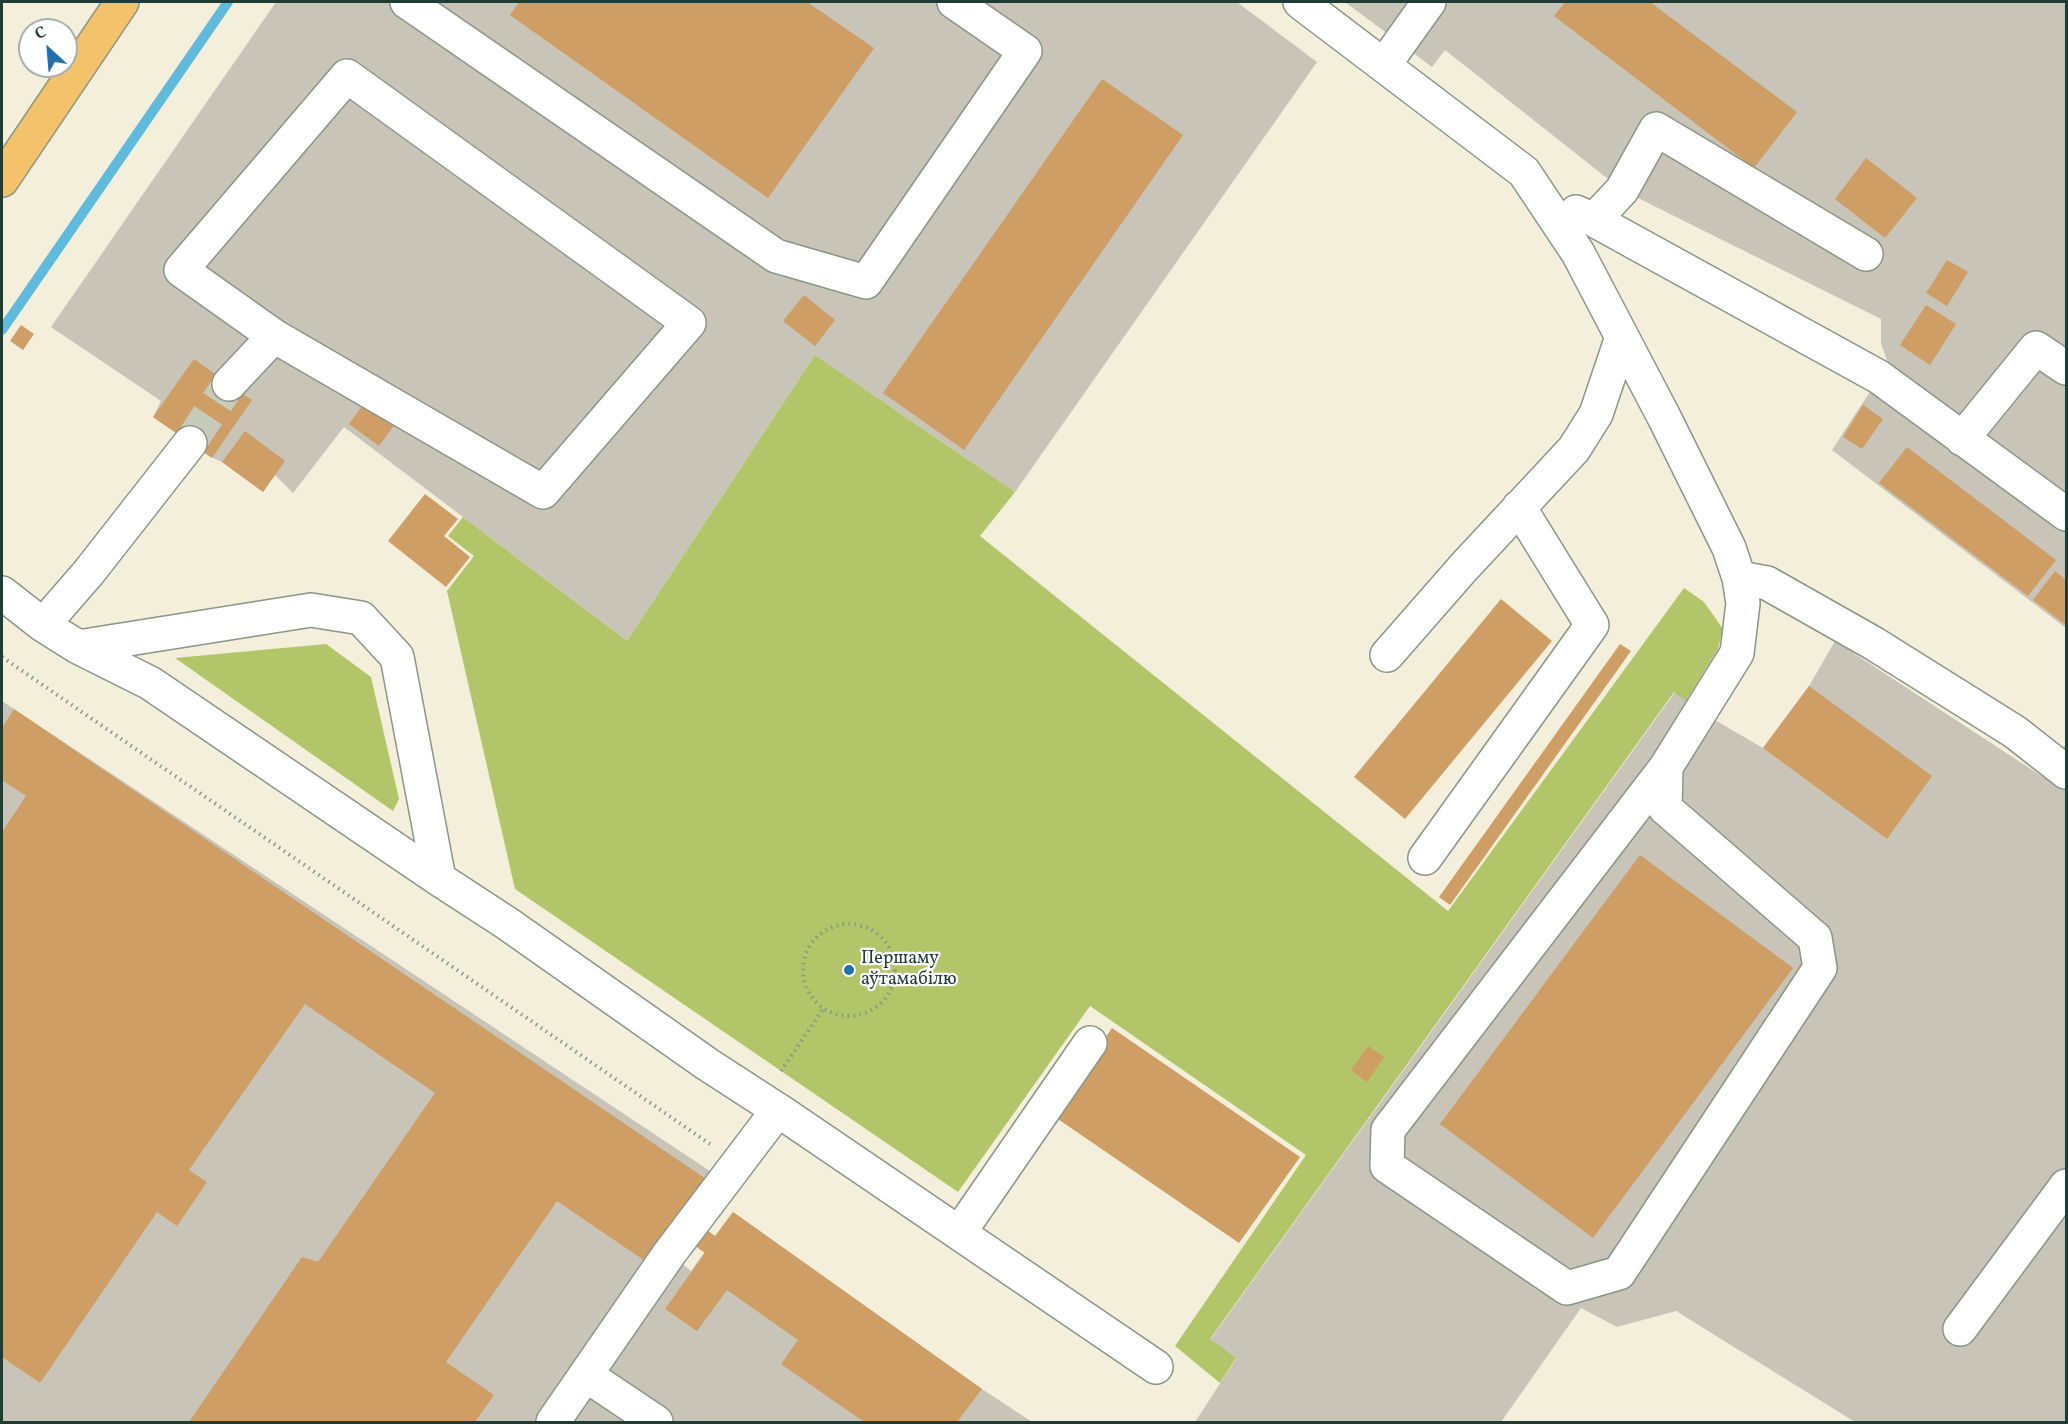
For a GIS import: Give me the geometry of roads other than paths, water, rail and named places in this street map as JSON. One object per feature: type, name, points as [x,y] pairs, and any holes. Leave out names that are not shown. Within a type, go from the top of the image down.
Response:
[{"type":"main road","points":[[2,180],[122,2]]},
{"type":"lane","points":[[407,2],[776,256],[866,282],[1025,51],[954,2]]},
{"type":"lane","points":[[1300,2],[1524,172],[1578,253],[1729,548],[1738,578],[1743,603],[1737,653],[1666,767],[1388,1130],[1387,1166],[1567,1288],[1619,1274],[1820,968],[1815,938],[1665,808],[1666,767]]},
{"type":"lane","points":[[1384,65],[1429,2]]},
{"type":"lane","points":[[347,76],[689,323],[543,492],[274,336],[181,270],[347,76]]},
{"type":"lane","points":[[1594,220],[1622,190],[1656,129],[1866,254]]},
{"type":"lane","points":[[1539,194],[1594,220],[1879,377],[2067,514]]},
{"type":"lane","points":[[229,384],[274,336]]},
{"type":"lane","points":[[1387,655],[1574,449],[1596,414],[1622,337]]},
{"type":"lane","points":[[1962,438],[2036,348],[2067,368]]},
{"type":"lane","points":[[44,625],[89,572],[190,443]]},
{"type":"lane","points":[[1425,858],[1592,625],[1519,507]]},
{"type":"lane","points":[[1738,578],[1767,584],[1873,643],[2015,732],[2067,772]]},
{"type":"lane","points":[[2,593],[78,647],[150,682],[508,924],[707,1064],[1156,1367]]},
{"type":"lane","points":[[78,647],[311,610],[361,618],[397,657],[439,879]]},
{"type":"lane","points":[[959,1233],[1090,1043]]},
{"type":"lane","points":[[554,1422],[669,1254],[738,1163],[770,1105]]},
{"type":"lane","points":[[1960,1329],[2067,1186]]},
{"type":"lane","points":[[586,1375],[656,1422]]},
{"type":"waterway","points":[[2,330],[228,2]]},
{"type":"tunnel","points":[[190,443],[229,384]]},
{"type":"place","name":"Першаму аўтамабілю","points":[[849,970]]}]
